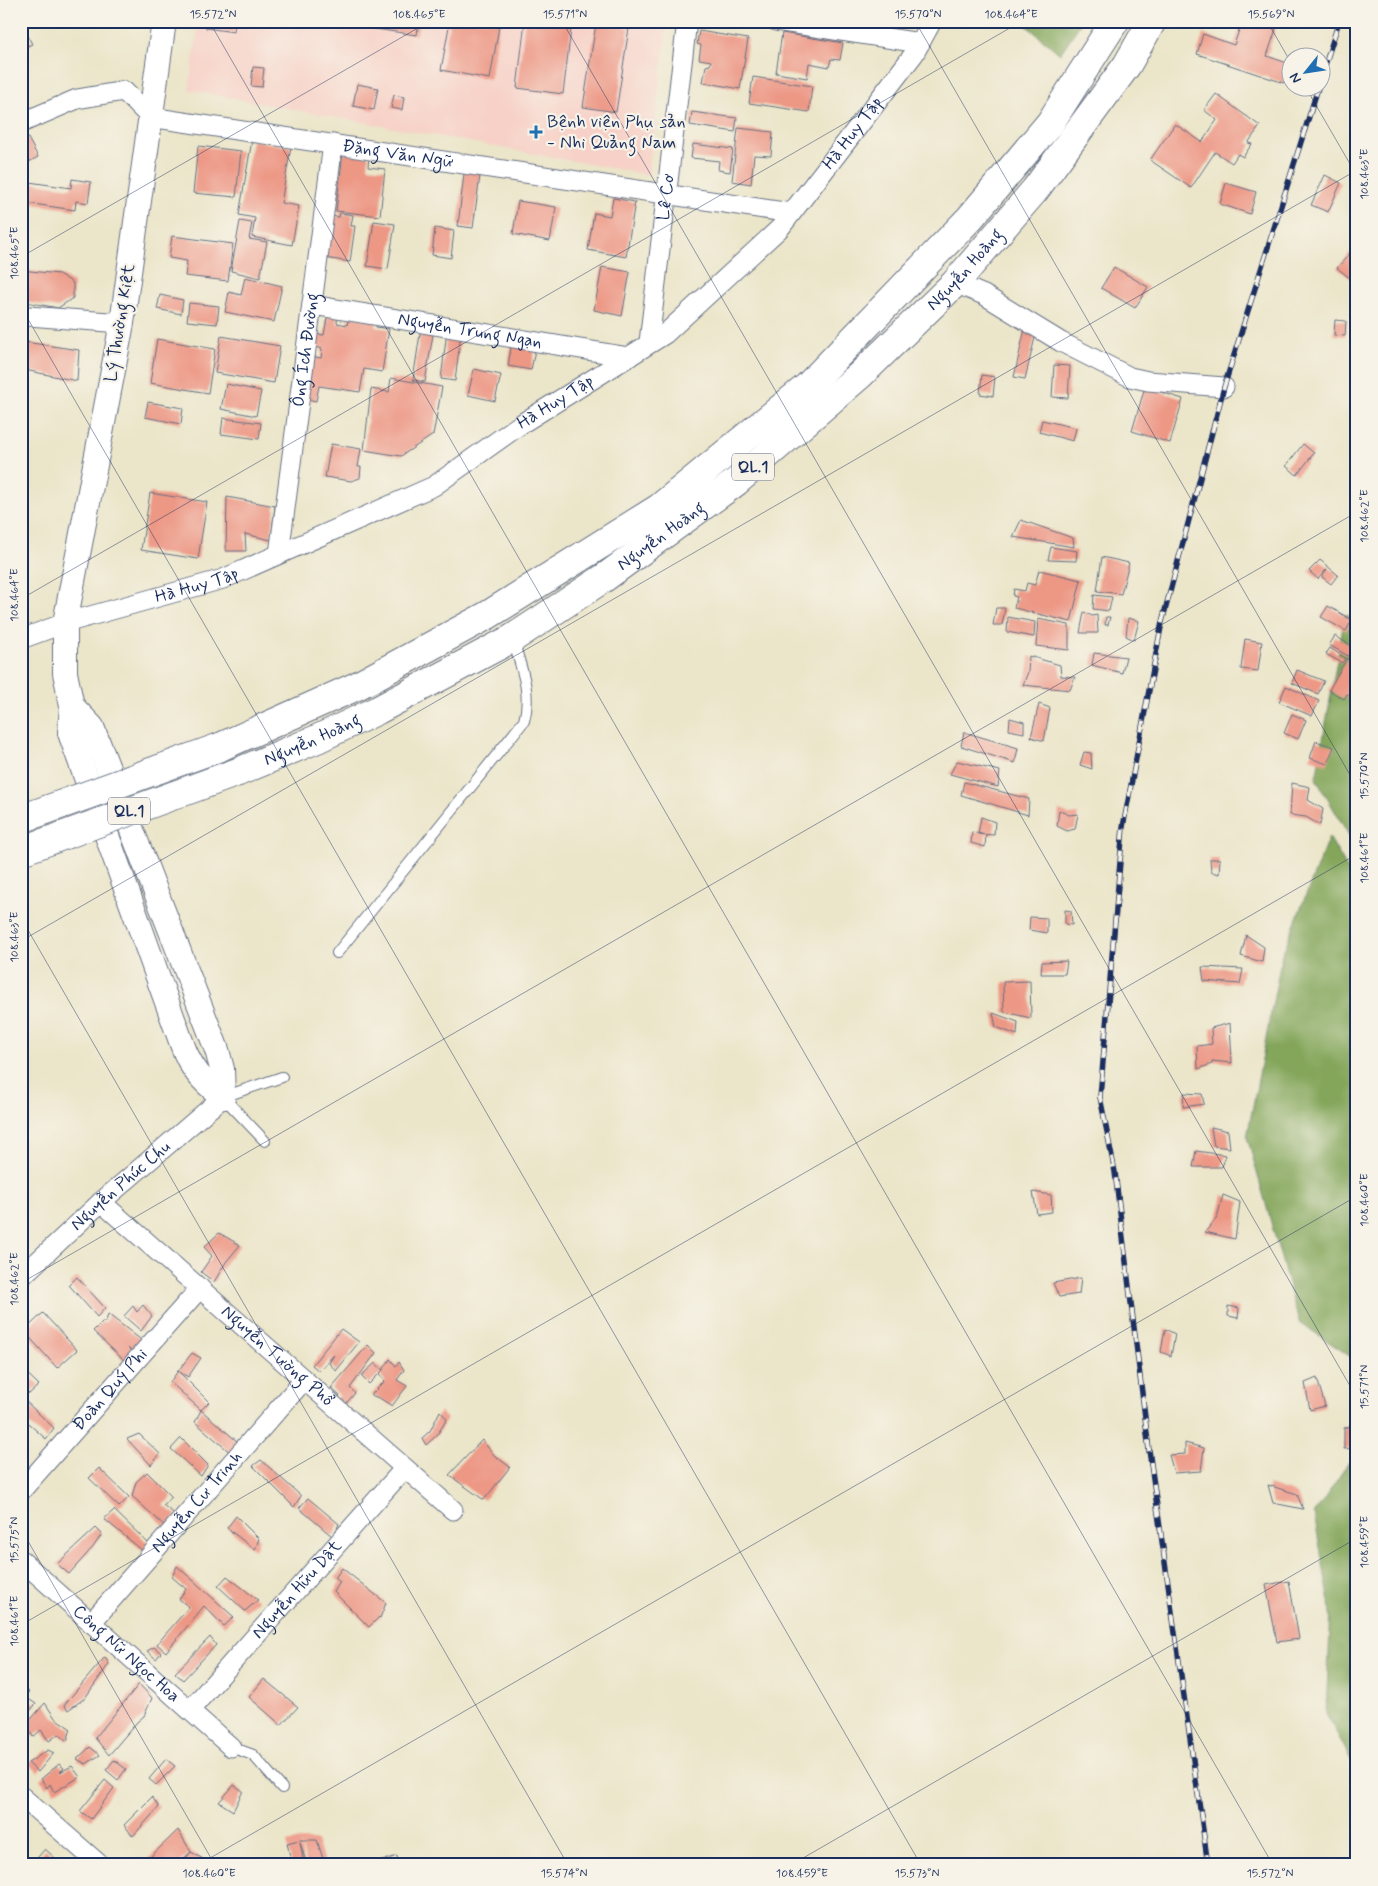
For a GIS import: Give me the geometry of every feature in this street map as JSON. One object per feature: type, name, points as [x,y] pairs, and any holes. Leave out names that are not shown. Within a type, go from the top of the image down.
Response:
[{"type":"highway","name":"Nguyễn Hoàng","points":[[21,819],[220,747],[356,686],[480,619],[659,508],[808,386],[970,218],[1050,123],[1115,21]]},
{"type":"highway","name":"Nguyễn Hoàng","points":[[21,851],[238,772],[317,739],[378,710],[513,638],[604,578],[736,482],[860,375],[956,283],[1035,190],[1127,64],[1152,21]]},
{"type":"street","name":"Lý Thường Kiệt","points":[[164,21],[122,323],[65,623],[65,673],[72,706],[70,733],[188,1061],[204,1083],[223,1097]]},
{"type":"street","name":"Lê Cơ","points":[[649,342],[687,21]]},
{"type":"street","points":[[776,21],[920,43]]},
{"type":"street","name":"Hà Huy Tập","points":[[65,623],[223,579],[434,486],[521,424],[629,357],[649,342],[665,334],[780,228],[914,54],[932,21]]},
{"type":"street","points":[[21,123],[77,99],[124,90],[150,117]]},
{"type":"street","name":"Đặng Văn Ngữ","points":[[150,117],[791,213]]},
{"type":"street","name":"Ông Ích Đường","points":[[279,554],[333,144]]},
{"type":"street","points":[[956,283],[984,295],[1061,342],[1130,377],[1148,381],[1224,387]]},
{"type":"street","name":"Nguyễn Trung Ngạn","points":[[312,305],[629,357]]},
{"type":"street","points":[[21,318],[28,316],[122,323]]},
{"type":"street","points":[[21,640],[65,623]]},
{"type":"street","points":[[72,706],[92,727],[217,1050],[222,1069],[223,1097]]},
{"type":"street","points":[[131,902],[156,894]]},
{"type":"street","name":"Nguyễn Phúc Chu","points":[[21,1277],[101,1202],[223,1097]]},
{"type":"street","name":"Nguyễn Tường Phổ","points":[[101,1202],[453,1510]]},
{"type":"street","name":"Đoàn Quý Phi","points":[[21,1491],[200,1288]]},
{"type":"street","name":"Nguyễn Cư Trinh","points":[[91,1623],[304,1380]]},
{"type":"street","name":"Nguyễn Hữu Dật","points":[[190,1710],[404,1469]]},
{"type":"street","name":"Công Nữ Ngọc Hoa","points":[[21,1560],[231,1747]]},
{"type":"street","points":[[21,1796],[100,1865]]},
{"type":"lane","points":[[337,953],[524,721],[527,710],[527,689],[513,638]]},
{"type":"lane","points":[[265,1141],[223,1097],[282,1077]]},
{"type":"lane","points":[[231,1747],[254,1755],[282,1788]]},
{"type":"shaded area","name":"Bệnh viện Phụ sản - Nhi Quảng Nam","points":[[199,21],[668,21],[648,175],[189,90]]},
{"type":"green space","points":[[1021,21],[1082,21],[1060,54]]},
{"type":"green space","points":[[1345,615],[1357,617],[1357,849],[1316,779]]},
{"type":"green space","points":[[1329,837],[1357,885],[1357,1361],[1299,1322],[1247,1137],[1282,955]]},
{"type":"green space","points":[[1349,1462],[1357,1466],[1357,1771],[1326,1713],[1331,1609],[1314,1514]]},
{"type":"building","points":[[206,21],[235,21],[234,32],[206,28]]},
{"type":"building","points":[[368,21],[419,21],[417,35],[368,28]]},
{"type":"building","points":[[450,21],[500,21],[490,79],[441,70]]},
{"type":"building","points":[[525,21],[572,21],[563,94],[517,88]]},
{"type":"building","points":[[1242,21],[1252,21],[1276,29],[1267,56],[1280,61],[1280,82],[1197,54],[1203,34],[1234,45]]},
{"type":"building","points":[[21,23],[32,44],[21,49]]},
{"type":"building","points":[[596,23],[629,28],[616,112],[583,107]]},
{"type":"building","points":[[699,31],[748,39],[740,89],[703,82],[706,66],[710,65],[711,61],[699,59],[701,45],[697,44]]},
{"type":"building","points":[[782,33],[843,43],[840,60],[831,59],[829,67],[809,63],[807,78],[776,73]]},
{"type":"building","points":[[253,67],[264,68],[262,87],[251,86]]},
{"type":"building","points":[[753,77],[812,86],[809,112],[749,103]]},
{"type":"building","points":[[357,84],[378,88],[374,110],[353,106]]},
{"type":"building","points":[[1216,94],[1260,126],[1248,143],[1252,144],[1243,157],[1238,154],[1232,163],[1215,152],[1191,188],[1150,160],[1175,124],[1202,142],[1217,120],[1204,110]]},
{"type":"building","points":[[394,95],[404,97],[402,110],[391,108]]},
{"type":"building","points":[[692,112],[737,118],[735,132],[690,125]]},
{"type":"building","points":[[21,125],[38,157],[23,165],[21,161]]},
{"type":"building","points":[[738,128],[773,132],[771,156],[754,155],[751,184],[732,181]]},
{"type":"building","points":[[252,140],[291,147],[281,203],[299,206],[292,245],[252,237],[255,218],[239,215]]},
{"type":"building","points":[[693,144],[733,149],[730,172],[718,170],[719,161],[691,158]]},
{"type":"building","points":[[198,146],[241,151],[236,197],[193,193]]},
{"type":"building","points":[[343,153],[369,156],[368,167],[385,169],[380,216],[336,211]]},
{"type":"building","points":[[465,165],[481,168],[473,228],[458,226]]},
{"type":"building","points":[[1325,175],[1341,183],[1328,212],[1311,205]]},
{"type":"building","points":[[72,179],[91,182],[88,203],[76,201],[75,210],[26,203],[29,182],[71,188]]},
{"type":"building","points":[[1226,183],[1256,192],[1250,214],[1220,204]]},
{"type":"building","points":[[613,198],[635,202],[626,257],[588,250],[594,213],[610,216]]},
{"type":"building","points":[[518,201],[556,207],[550,241],[513,234]]},
{"type":"building","points":[[340,213],[353,215],[351,226],[355,226],[350,262],[325,258],[330,216],[339,217]]},
{"type":"building","points":[[240,221],[252,223],[249,239],[267,242],[260,278],[231,271]]},
{"type":"building","points":[[374,221],[395,224],[388,269],[367,266]]},
{"type":"building","points":[[435,228],[454,231],[451,258],[432,255]]},
{"type":"building","points":[[172,236],[233,244],[228,281],[185,276],[187,261],[169,258]]},
{"type":"building","points":[[1357,245],[1357,273],[1351,279],[1337,268]]},
{"type":"building","points":[[602,267],[630,272],[622,316],[594,310]]},
{"type":"building","points":[[1114,267],[1148,287],[1135,308],[1101,288]]},
{"type":"building","points":[[21,270],[59,274],[73,283],[73,298],[58,308],[21,301]]},
{"type":"building","points":[[245,277],[282,286],[274,322],[225,312],[229,292],[241,295]]},
{"type":"building","points":[[160,295],[183,300],[181,314],[157,309]]},
{"type":"building","points":[[189,303],[219,306],[217,324],[187,321]]},
{"type":"building","points":[[328,312],[338,313],[337,323],[347,325],[349,316],[377,321],[376,327],[389,329],[382,372],[364,369],[360,392],[319,386],[316,401],[307,399],[309,356],[321,358],[322,349],[314,346],[316,334],[324,335]]},
{"type":"building","points":[[1335,320],[1346,321],[1345,336],[1334,335]]},
{"type":"building","points":[[1026,324],[1037,329],[1025,379],[1014,377]]},
{"type":"building","points":[[421,327],[434,329],[425,382],[413,380]]},
{"type":"building","points":[[447,331],[461,333],[455,381],[441,379]]},
{"type":"building","points":[[221,336],[280,346],[274,383],[215,373]]},
{"type":"building","points":[[157,339],[215,349],[208,393],[150,383]]},
{"type":"building","points":[[512,341],[536,345],[531,370],[508,366]]},
{"type":"building","points":[[25,342],[79,350],[77,381],[25,370]]},
{"type":"building","points":[[1054,365],[1070,366],[1068,398],[1052,397]]},
{"type":"building","points":[[474,369],[501,375],[495,401],[468,395]]},
{"type":"building","points":[[982,375],[995,377],[993,396],[980,394]]},
{"type":"building","points":[[391,378],[442,387],[433,435],[401,456],[364,450],[371,389],[389,392]]},
{"type":"building","points":[[226,384],[261,391],[256,416],[221,409]]},
{"type":"building","points":[[1145,387],[1183,399],[1170,443],[1132,431]]},
{"type":"building","points":[[148,402],[183,408],[181,424],[145,417]]},
{"type":"building","points":[[223,418],[261,423],[259,439],[221,434]]},
{"type":"building","points":[[1042,420],[1076,428],[1073,441],[1039,432]]},
{"type":"building","points":[[331,444],[361,449],[358,467],[361,467],[360,478],[351,481],[325,477]]},
{"type":"building","points":[[1303,444],[1314,453],[1297,475],[1286,466]]},
{"type":"building","points":[[150,493],[207,502],[198,559],[141,550]]},
{"type":"building","points":[[227,497],[275,506],[271,540],[245,534],[246,551],[226,551]]},
{"type":"building","points":[[1021,520],[1073,538],[1074,547],[1013,537]]},
{"type":"building","points":[[1051,547],[1077,551],[1076,561],[1048,560]]},
{"type":"building","points":[[1102,557],[1129,563],[1121,594],[1097,591]]},
{"type":"building","points":[[1320,560],[1338,575],[1331,584],[1322,577],[1327,569],[1318,579],[1309,571]]},
{"type":"building","points":[[1039,570],[1081,580],[1071,622],[1014,608],[1017,597],[1013,596],[1014,589],[1025,591],[1027,583],[1035,585]]},
{"type":"building","points":[[1094,595],[1112,597],[1109,611],[1093,609]]},
{"type":"building","points":[[1328,606],[1352,620],[1346,631],[1321,617]]},
{"type":"building","points":[[996,608],[1005,608],[1002,625],[993,625]]},
{"type":"building","points":[[1084,612],[1092,616],[1097,615],[1098,633],[1080,633]]},
{"type":"building","points":[[1008,617],[1035,622],[1034,637],[1007,632]]},
{"type":"building","points":[[1106,617],[1110,617],[1108,625],[1105,625]]},
{"type":"building","points":[[1128,618],[1139,621],[1134,640],[1126,636]]},
{"type":"building","points":[[1038,619],[1069,625],[1069,650],[1036,646]]},
{"type":"building","points":[[1335,636],[1357,649],[1357,661],[1329,645]]},
{"type":"building","points":[[1245,639],[1262,642],[1258,671],[1241,669]]},
{"type":"building","points":[[1330,648],[1345,658],[1342,663],[1326,654]]},
{"type":"building","points":[[1094,653],[1126,657],[1122,673],[1092,665]]},
{"type":"building","points":[[1029,656],[1060,665],[1061,676],[1075,677],[1070,690],[1023,685],[1028,672]]},
{"type":"building","points":[[1347,658],[1357,664],[1355,679],[1357,680],[1357,699],[1347,694],[1344,699],[1329,690]]},
{"type":"building","points":[[1297,670],[1324,681],[1318,694],[1292,683]]},
{"type":"building","points":[[1286,686],[1319,701],[1312,716],[1279,702]]},
{"type":"building","points":[[1039,704],[1050,708],[1044,741],[1031,737]]},
{"type":"building","points":[[1292,714],[1306,720],[1298,739],[1284,733]]},
{"type":"building","points":[[1010,718],[1024,722],[1024,733],[1009,730]]},
{"type":"building","points":[[964,732],[1018,748],[1015,763],[961,746]]},
{"type":"building","points":[[1316,741],[1334,747],[1327,764],[1310,758]]},
{"type":"building","points":[[1084,752],[1091,753],[1092,769],[1080,765]]},
{"type":"building","points":[[957,761],[1000,771],[998,787],[950,774]]},
{"type":"building","points":[[964,782],[1029,799],[1028,815],[961,795]]},
{"type":"building","points":[[1292,783],[1310,787],[1308,800],[1323,809],[1320,825],[1306,817],[1290,815]]},
{"type":"building","points":[[1059,810],[1069,815],[1078,814],[1075,829],[1067,831],[1057,826]]},
{"type":"building","points":[[981,817],[995,822],[994,835],[978,834]]},
{"type":"building","points":[[972,832],[986,835],[985,847],[971,843]]},
{"type":"building","points":[[1210,859],[1220,859],[1219,874],[1211,872]]},
{"type":"building","points":[[1065,910],[1071,911],[1072,925],[1065,924]]},
{"type":"building","points":[[1030,917],[1047,918],[1047,933],[1029,930]]},
{"type":"building","points":[[1246,935],[1264,947],[1262,962],[1241,956]]},
{"type":"building","points":[[1067,961],[1065,974],[1041,974],[1042,962]]},
{"type":"building","points":[[1202,967],[1243,969],[1240,984],[1204,981]]},
{"type":"building","points":[[1030,981],[1031,1018],[1004,1012],[1003,982]]},
{"type":"building","points":[[993,1013],[1018,1022],[1017,1035],[996,1027]]},
{"type":"building","points":[[1230,1023],[1232,1063],[1212,1061],[1212,1064],[1198,1069],[1197,1046],[1212,1044],[1211,1028]]},
{"type":"building","points":[[1184,1093],[1202,1094],[1204,1104],[1183,1107]]},
{"type":"building","points":[[1211,1127],[1228,1131],[1230,1148],[1214,1146]]},
{"type":"building","points":[[1196,1151],[1226,1155],[1222,1167],[1193,1167]]},
{"type":"building","points":[[1033,1192],[1051,1195],[1052,1212],[1037,1214]]},
{"type":"building","points":[[1223,1195],[1240,1202],[1235,1239],[1205,1232],[1217,1218]]},
{"type":"building","points":[[219,1233],[240,1245],[226,1262],[214,1282],[201,1272],[212,1256],[204,1247]]},
{"type":"building","points":[[77,1277],[105,1308],[97,1317],[69,1285]]},
{"type":"building","points":[[1081,1278],[1079,1294],[1059,1297],[1053,1283]]},
{"type":"building","points":[[143,1305],[152,1316],[141,1331],[124,1316],[133,1306],[137,1312]]},
{"type":"building","points":[[1228,1306],[1239,1308],[1238,1318],[1228,1316]]},
{"type":"building","points":[[43,1313],[77,1350],[57,1368],[24,1331]]},
{"type":"building","points":[[108,1314],[145,1343],[135,1354],[128,1348],[133,1353],[128,1364],[93,1331],[102,1322],[106,1322]]},
{"type":"building","points":[[341,1329],[359,1342],[336,1371],[329,1363],[334,1355],[319,1371],[312,1365]]},
{"type":"building","points":[[1165,1329],[1175,1334],[1171,1356],[1161,1352]]},
{"type":"building","points":[[368,1345],[376,1353],[350,1388],[355,1393],[344,1406],[337,1398],[340,1396],[331,1388]]},
{"type":"building","points":[[192,1353],[201,1358],[188,1377],[178,1371]]},
{"type":"building","points":[[390,1359],[396,1366],[399,1362],[404,1370],[397,1380],[407,1386],[392,1406],[371,1395],[385,1381],[379,1374]]},
{"type":"building","points":[[375,1363],[383,1370],[369,1384],[361,1376]]},
{"type":"building","points":[[21,1368],[39,1385],[29,1394],[21,1386]]},
{"type":"building","points":[[178,1371],[209,1402],[201,1410],[170,1382]]},
{"type":"building","points":[[1317,1378],[1325,1406],[1310,1410],[1305,1383]]},
{"type":"building","points":[[21,1397],[54,1428],[46,1439],[21,1417]]},
{"type":"building","points":[[201,1410],[238,1442],[232,1454],[195,1422]]},
{"type":"building","points":[[440,1411],[447,1419],[437,1435],[426,1445],[422,1438],[430,1431]]},
{"type":"building","points":[[1352,1425],[1356,1448],[1344,1449],[1344,1428]]},
{"type":"building","points":[[139,1434],[160,1454],[151,1465],[127,1439]]},
{"type":"building","points":[[181,1438],[208,1465],[201,1476],[171,1449]]},
{"type":"building","points":[[482,1440],[495,1456],[510,1467],[484,1500],[449,1475]]},
{"type":"building","points":[[1185,1443],[1204,1448],[1201,1471],[1174,1473],[1169,1455],[1185,1454]]},
{"type":"building","points":[[261,1460],[301,1496],[294,1507],[253,1466]]},
{"type":"building","points":[[99,1468],[129,1497],[119,1507],[89,1478]]},
{"type":"building","points":[[147,1472],[172,1497],[163,1505],[176,1515],[167,1528],[132,1496],[136,1482]]},
{"type":"building","points":[[1268,1485],[1297,1494],[1303,1509],[1273,1503]]},
{"type":"building","points":[[308,1498],[339,1524],[333,1537],[299,1508]]},
{"type":"building","points":[[114,1510],[149,1544],[143,1551],[104,1519]]},
{"type":"building","points":[[236,1516],[259,1539],[255,1550],[227,1528]]},
{"type":"building","points":[[96,1528],[102,1534],[69,1574],[57,1564]]},
{"type":"building","points":[[177,1566],[234,1617],[224,1626],[204,1606],[166,1652],[157,1644],[189,1607],[179,1599],[186,1589],[172,1577]]},
{"type":"building","points":[[342,1568],[386,1603],[380,1618],[369,1627],[334,1592],[340,1582],[335,1578]]},
{"type":"building","points":[[227,1576],[258,1600],[245,1611],[218,1586]]},
{"type":"building","points":[[1289,1581],[1299,1639],[1277,1642],[1266,1585]]},
{"type":"building","points":[[210,1637],[216,1645],[183,1680],[175,1673]]},
{"type":"building","points":[[154,1647],[161,1653],[156,1659],[147,1651]]},
{"type":"building","points":[[105,1657],[109,1664],[85,1698],[68,1710],[64,1705]]},
{"type":"building","points":[[264,1679],[298,1707],[281,1725],[249,1697]]},
{"type":"building","points":[[139,1684],[152,1698],[144,1716],[109,1755],[95,1738]]},
{"type":"building","points":[[24,1688],[29,1692],[21,1701],[21,1691]]},
{"type":"building","points":[[30,1700],[36,1704],[21,1721],[21,1706]]},
{"type":"building","points":[[45,1703],[55,1718],[71,1729],[67,1741],[59,1734],[49,1741],[41,1730],[33,1737],[26,1725]]},
{"type":"building","points":[[90,1747],[100,1755],[86,1764],[77,1759]]},
{"type":"building","points":[[48,1750],[54,1753],[38,1772],[28,1763]]},
{"type":"building","points":[[166,1759],[175,1766],[156,1785],[149,1779]]},
{"type":"building","points":[[114,1760],[126,1769],[118,1780],[106,1770]]},
{"type":"building","points":[[59,1764],[64,1768],[60,1772],[72,1766],[80,1777],[54,1792],[50,1784],[47,1788],[41,1779]]},
{"type":"building","points":[[105,1780],[114,1788],[91,1819],[80,1811]]},
{"type":"building","points":[[234,1785],[243,1791],[233,1811],[219,1802]]},
{"type":"building","points":[[152,1797],[159,1807],[133,1836],[124,1825]]},
{"type":"building","points":[[178,1830],[191,1852],[177,1865],[147,1865],[144,1863]]},
{"type":"building","points":[[299,1840],[317,1840],[325,1865],[307,1865],[300,1842],[304,1865],[292,1865],[287,1843]]},
{"type":"building","points":[[45,1849],[55,1858],[49,1865],[31,1865]]},
{"type":"building","points":[[191,1852],[203,1859],[210,1865],[180,1865]]},
{"type":"building","points":[[397,1856],[399,1865],[373,1865],[373,1864]]},
{"type":"railway","points":[[1330,49],[1339,21]]},
{"type":"railway","points":[[1208,1865],[1149,1450],[1115,1172],[1100,1097],[1123,827],[1162,622],[1224,387],[1315,98]]},
{"type":"place","name":"Bệnh viện Phụ sản - Nhi Quảng Nam","points":[[536,132]]}]
